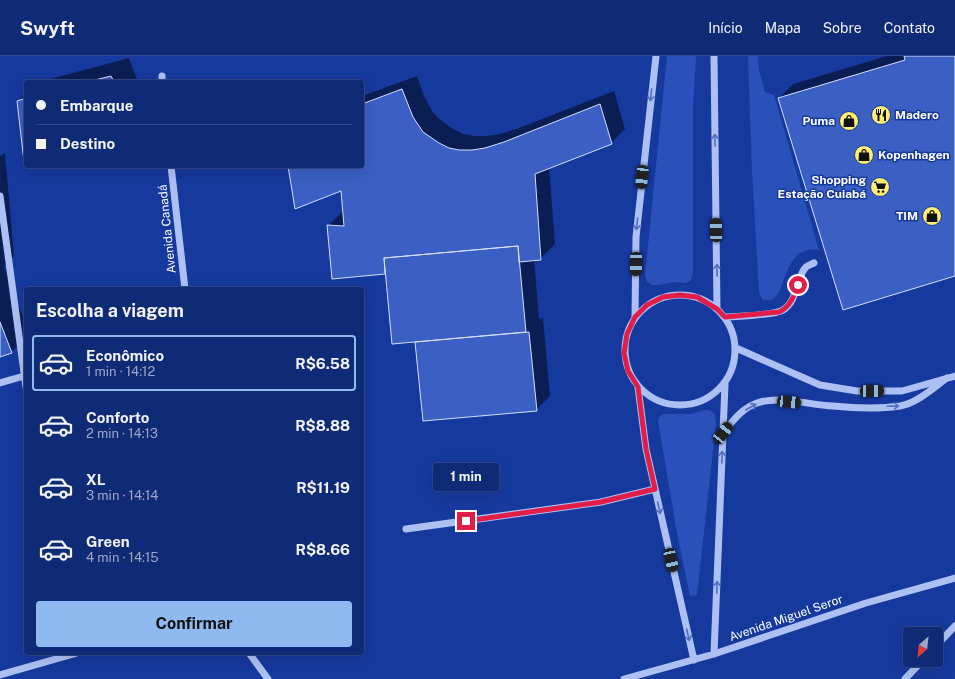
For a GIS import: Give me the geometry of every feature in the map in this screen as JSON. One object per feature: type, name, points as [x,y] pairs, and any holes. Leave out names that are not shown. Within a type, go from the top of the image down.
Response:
[{"type":"street","points":[[635,317],[636,237],[656,56]]},
{"type":"street","points":[[714,56],[717,309]]},
{"type":"street","name":"Avenida Canadá","points":[[172,168],[185,287]]},
{"type":"street","points":[[0,196],[24,376],[0,383]]},
{"type":"street","points":[[725,317],[768,314],[784,310],[790,303],[806,267],[814,263]]},
{"type":"street","points":[[680,295],[697,297],[717,309],[725,317],[733,332],[736,348],[735,361],[731,373],[725,384],[713,396],[698,403],[682,406],[666,404],[651,398],[638,387],[628,371],[624,353],[627,334],[635,317],[647,305],[663,297],[680,295]]},
{"type":"street","points":[[736,348],[820,385],[857,391],[902,391],[955,376]]},
{"type":"street","points":[[723,433],[742,412],[758,403],[774,400],[832,406],[901,406],[919,398],[947,378]]},
{"type":"street","points":[[714,654],[725,384]]},
{"type":"street","points":[[638,387],[646,449],[694,660]]},
{"type":"street","points":[[406,529],[601,502],[655,489]]},
{"type":"street","name":"Avenida Miguel Seror","points":[[624,679],[714,654],[866,603],[955,578]]},
{"type":"street","points":[[943,639],[955,626]]},
{"type":"street","points":[[0,675],[64,655]]},
{"type":"street","points":[[250,655],[268,679]]},
{"type":"street","points":[[905,679],[916,667]]},
{"type":"shaded area","points":[[667,56],[696,56],[693,107],[693,272],[690,281],[685,283],[675,282],[652,285],[647,282],[645,275]]},
{"type":"shaded area","points":[[748,56],[758,56],[759,70],[765,92],[774,95],[819,250],[805,251],[796,257],[789,266],[777,296],[771,300],[762,299],[759,292],[752,171]]},
{"type":"shaded area","points":[[710,410],[715,415],[716,424],[697,595],[690,596],[677,533],[658,420],[660,416],[664,414],[691,414]]},
{"type":"building","name":"Shopping Estação Cuiabá","points":[[904,56],[955,56],[955,276],[843,310],[778,98],[905,60]]},
{"type":"building","points":[[111,76],[113,80],[95,80]]},
{"type":"building","points":[[402,89],[413,117],[423,132],[449,148],[459,150],[485,148],[504,142],[600,104],[612,144],[535,174],[541,260],[519,262],[518,246],[384,258],[385,274],[332,279],[327,225],[344,226],[341,191],[295,209],[288,168],[364,168],[364,103]]},
{"type":"building","points":[[24,99],[24,162],[17,101]]},
{"type":"building","points":[[518,246],[526,332],[392,344],[384,258]]},
{"type":"building","points":[[0,322],[12,353],[0,357]]},
{"type":"building","points":[[529,332],[537,411],[423,421],[415,342]]},
{"type":"place","name":"Madero","points":[[881,115]]},
{"type":"place","name":"Puma","points":[[849,121]]},
{"type":"place","name":"Kopenhagen","points":[[864,155]]},
{"type":"place","name":"Shopping Estação Cuiabá","points":[[880,187]]},
{"type":"place","name":"TIM","points":[[932,216]]},
{"type":"route","points":[[466,521],[601,502],[655,489],[646,449],[638,387],[628,371],[624,353],[627,334],[635,317],[647,305],[663,297],[680,295],[697,297],[717,309],[725,317],[779,312],[784,310],[790,303],[798,285]]}]
